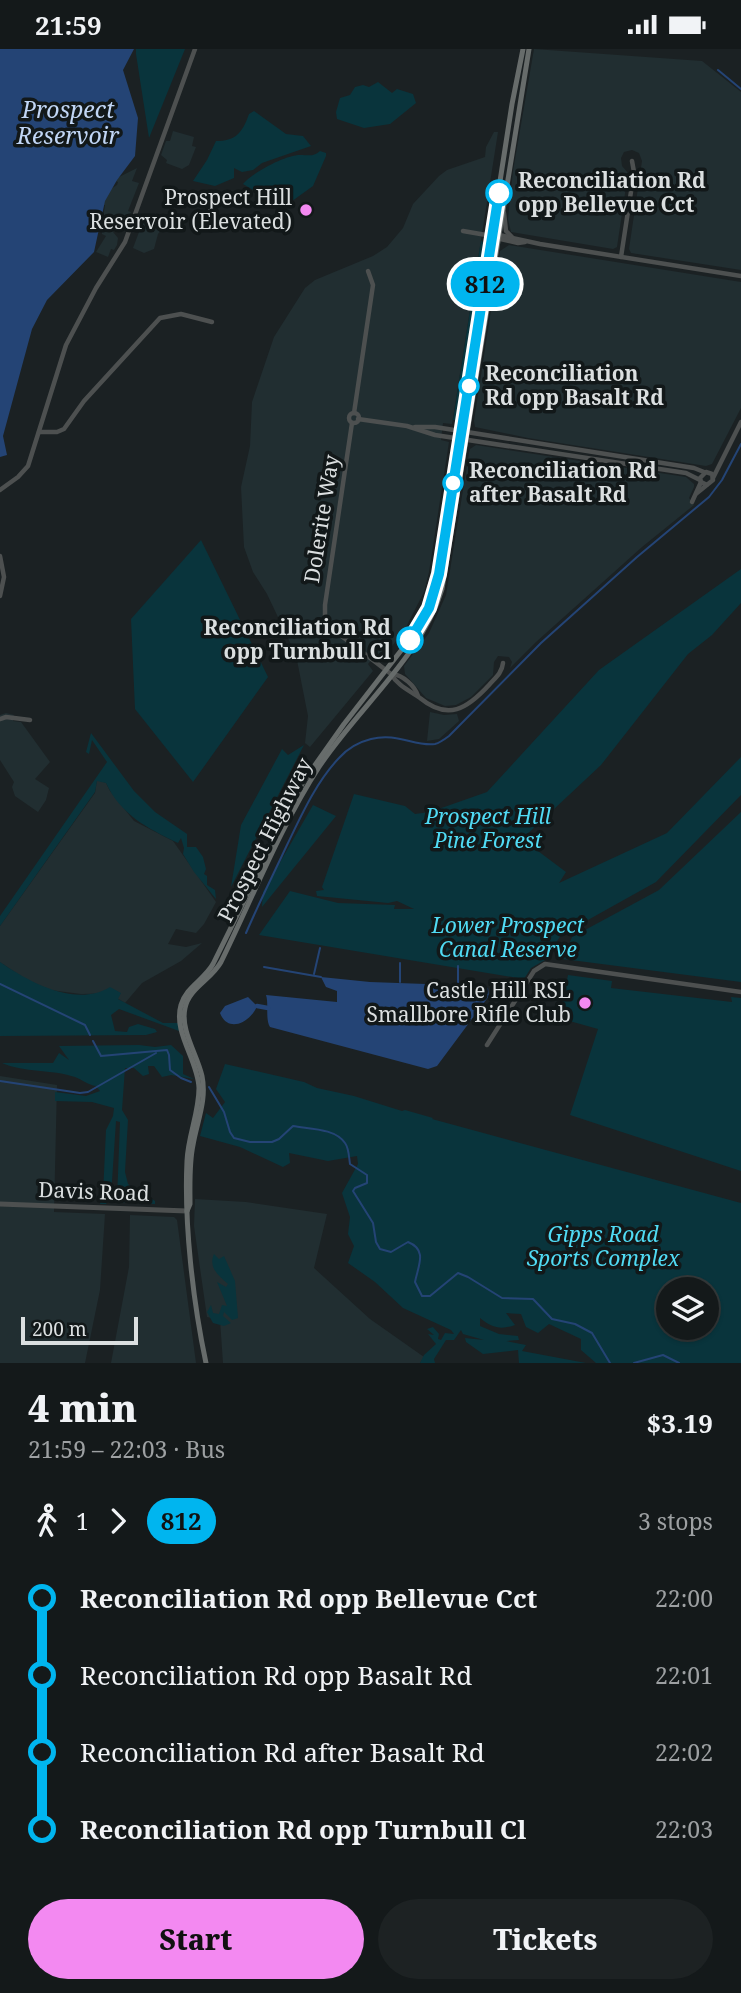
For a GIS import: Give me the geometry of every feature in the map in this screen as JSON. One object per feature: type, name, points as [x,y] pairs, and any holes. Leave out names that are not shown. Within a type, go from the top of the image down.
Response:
[{"type":"main road","name":"Prospect Highway","points":[[206,1363],[187,1211],[190,1204],[192,1149],[200,1107],[200,1076],[188,1042],[184,1016],[189,996],[220,965],[281,835],[320,765],[389,672],[425,630],[440,596],[523,49]]},
{"type":"main road","name":"Prospect Highway","points":[[496,237],[529,49]]},
{"type":"street","points":[[0,490],[28,466],[75,325],[125,242],[195,49]]},
{"type":"street","points":[[621,257],[634,172],[632,161]]},
{"type":"street","points":[[503,209],[506,231],[514,238]]},
{"type":"street","points":[[463,231],[518,243],[526,242]]},
{"type":"street","points":[[496,237],[741,276]]},
{"type":"street","points":[[358,419],[354,413],[373,285],[368,271]]},
{"type":"street","points":[[39,432],[57,432],[64,429],[84,401],[160,318],[181,314],[212,322]]},
{"type":"street","name":"Dolerite Way","points":[[354,413],[349,416],[352,423],[325,605],[331,628],[389,672],[399,674],[418,692],[418,697],[434,709],[451,711],[477,698],[501,672],[503,663]]},
{"type":"street","points":[[352,423],[358,419],[552,449],[686,473],[706,485]]},
{"type":"street","points":[[697,493],[712,482],[741,422]]},
{"type":"street","points":[[552,449],[694,468],[712,474],[713,478]]},
{"type":"street","points":[[692,502],[701,475],[717,467]]},
{"type":"street","points":[[0,556],[4,577],[0,596]]},
{"type":"street","points":[[0,719],[6,717],[30,720]]},
{"type":"street","points":[[486,1045],[534,971],[545,964],[741,992]]},
{"type":"street","name":"Davis Road","points":[[0,1204],[187,1211]]},
{"type":"shaded area","points":[[534,49],[702,61],[741,92],[741,270],[631,253],[629,249],[642,161],[639,153],[632,150],[624,152],[621,158],[622,166],[628,173],[617,247],[613,249],[511,232],[508,219],[513,171]]},
{"type":"shaded area","points":[[173,131],[194,137],[192,146],[196,147],[189,165],[182,169],[166,163],[167,160],[161,155]]},
{"type":"shaded area","points":[[494,132],[498,132],[452,424],[443,423],[441,440],[449,442],[424,592],[405,629],[383,658],[376,654],[368,664],[373,671],[310,747],[305,743],[308,716],[296,655],[267,594],[253,572],[244,547],[241,487],[250,446],[252,402],[274,337],[305,288],[315,280],[373,256],[387,247],[403,228],[413,204],[439,176],[447,170],[485,157],[486,147]]},
{"type":"shaded area","points":[[137,168],[132,181],[139,183],[128,211],[131,212],[126,225],[117,223],[113,232],[118,238],[117,245],[114,250],[111,249],[108,257],[96,252],[106,236],[102,234],[105,205],[101,205],[111,189],[117,185],[117,178]]},
{"type":"shaded area","points":[[155,213],[168,221],[158,234],[154,249],[144,253],[133,248],[145,216],[152,219]]},
{"type":"shaded area","points":[[509,245],[741,282],[741,408],[712,464],[706,466],[475,427],[500,251]]},
{"type":"shaded area","points":[[476,445],[686,477],[694,484],[689,498],[694,505],[642,547],[510,668],[512,662],[509,657],[498,656],[494,662],[493,675],[471,697],[456,705],[445,706],[426,698],[405,674],[404,666],[429,633],[446,595],[469,453]]},
{"type":"shaded area","points":[[430,712],[457,714],[459,721],[439,739],[427,741]]},
{"type":"shaded area","points":[[0,715],[14,715],[13,721],[21,722],[50,762],[35,779],[49,788],[46,800],[38,812],[15,796],[12,787],[14,782],[0,760]]},
{"type":"shaded area","points":[[97,780],[106,783],[134,821],[173,841],[216,902],[196,933],[176,929],[168,944],[186,947],[202,943],[181,961],[142,983],[125,1003],[117,998],[121,993],[81,994],[50,990],[25,979],[0,962],[0,926],[95,793]]},
{"type":"shaded area","points":[[0,1076],[57,1085],[54,1212],[105,1214],[100,1290],[85,1363],[0,1363]]},
{"type":"shaded area","points":[[195,1199],[246,1202],[327,1214],[314,1268],[370,1319],[424,1357],[420,1363],[223,1363],[220,1320],[207,1317],[194,1226]]},
{"type":"shaded area","points":[[130,1215],[174,1217],[177,1220],[196,1363],[111,1363],[129,1267]]},
{"type":"green space","points":[[136,49],[185,49],[149,138],[136,54]]},
{"type":"green space","points":[[378,82],[392,93],[397,89],[413,94],[416,103],[390,124],[364,128],[337,119],[340,98],[350,95],[355,87],[369,87]]},
{"type":"green space","points":[[254,111],[286,134],[303,136],[311,146],[262,163],[253,170],[242,172],[234,168],[234,178],[215,186],[193,181],[216,141],[228,140],[237,135],[244,127],[249,114]]},
{"type":"green space","points":[[320,151],[326,153],[326,156],[313,186],[288,204],[286,201],[268,199],[243,184],[278,161],[294,156],[313,155]]},
{"type":"green space","points":[[481,240],[488,249],[461,421],[453,420]]},
{"type":"green space","points":[[201,540],[268,677],[193,782],[135,709],[131,619]]},
{"type":"green space","points":[[741,569],[741,603],[712,635],[688,654],[601,765],[522,839],[566,872],[559,883],[667,833],[741,757],[741,795],[656,882],[561,935],[545,960],[531,968],[524,979],[259,935],[290,891],[338,903],[395,905],[394,909],[414,909],[397,901],[388,903],[317,896],[316,891],[324,890],[322,887],[354,794],[405,806],[415,814],[430,812],[487,792],[599,670]]},
{"type":"green space","points":[[91,733],[134,791],[155,812],[187,834],[187,847],[196,847],[203,857],[207,885],[215,890],[216,899],[183,854],[181,838],[178,843],[146,826],[119,804],[106,783],[97,781],[95,792],[0,926],[0,916],[107,762],[92,740],[89,754],[86,752]]},
{"type":"green space","points":[[304,745],[231,887],[241,825],[282,749],[288,755]]},
{"type":"green space","points":[[313,805],[336,816],[262,907],[263,892]]},
{"type":"green space","points":[[741,812],[741,982],[563,959],[572,937],[659,890]]},
{"type":"green space","points":[[0,962],[39,984],[68,994],[97,993],[110,987],[121,993],[118,999],[163,1023],[178,1023],[179,1031],[119,1009],[111,1015],[115,1031],[127,1032],[129,1027],[138,1024],[157,1032],[146,1035],[0,1036]]},
{"type":"green space","points":[[568,975],[612,981],[611,988],[732,1002],[731,997],[741,998],[741,1171],[570,1115],[598,1029],[559,1018]]},
{"type":"green space","points":[[171,1045],[183,1056],[183,1074],[194,1079],[171,1075],[162,1077],[154,1066],[148,1066],[149,1074],[143,1076],[134,1068],[125,1068],[122,1110],[128,1120],[125,1172],[128,1184],[155,1201],[155,1204],[117,1200],[120,1122],[116,1121],[111,1196],[106,1204],[100,1204],[103,1194],[106,1130],[114,1108],[92,1102],[55,1101],[55,1092],[86,1096],[100,1091],[96,1086],[75,1077],[2,1063],[53,1063],[59,1053],[69,1060],[59,1046]]},
{"type":"green space","name":"Gipps Road Sports Complex","points":[[225,1064],[304,1082],[317,1088],[741,1203],[741,1363],[596,1363],[581,1350],[581,1339],[549,1324],[538,1333],[526,1327],[521,1314],[506,1313],[515,1325],[497,1327],[480,1318],[480,1326],[499,1334],[518,1336],[519,1340],[506,1341],[526,1345],[522,1351],[586,1363],[519,1363],[518,1350],[483,1354],[466,1342],[465,1338],[484,1340],[463,1334],[461,1330],[454,1340],[446,1340],[434,1359],[435,1363],[420,1363],[436,1344],[428,1334],[434,1335],[427,1329],[433,1327],[441,1340],[445,1333],[454,1334],[451,1330],[403,1308],[375,1282],[348,1263],[354,1246],[348,1234],[350,1217],[342,1193],[358,1164],[357,1156],[328,1161],[289,1153],[290,1163],[283,1167],[240,1147],[200,1136],[206,1113],[213,1118],[225,1102],[216,1089]]},
{"type":"green space","points":[[214,1254],[219,1259],[224,1256],[235,1281],[238,1318],[232,1320],[224,1312],[223,1316],[231,1323],[224,1326],[213,1323],[207,1312],[211,1305],[213,1313],[219,1314],[222,1305],[227,1306],[217,1282],[226,1287],[228,1284],[213,1268]]},
{"type":"water","name":"Prospect Reservoir","points":[[0,49],[134,49],[123,70],[138,118],[135,156],[105,201],[94,252],[47,300],[32,329],[3,436],[7,455],[0,457]]},
{"type":"water","points":[[321,977],[370,982],[482,986],[488,988],[489,996],[437,1066],[428,1069],[270,1027],[266,995],[337,1002],[337,991],[326,987]]},
{"type":"water","points":[[248,997],[257,1006],[254,1012],[245,1021],[228,1023],[220,1013],[225,1006]]},
{"type":"waterway","points":[[718,70],[741,89]]},
{"type":"waterway","points":[[246,933],[310,800],[323,778],[342,755],[362,742],[380,737],[428,744],[437,743],[449,736],[541,643],[709,497],[722,480],[741,444]]},
{"type":"waterway","points":[[314,974],[320,948]]},
{"type":"waterway","points":[[400,963],[400,982]]},
{"type":"waterway","points":[[458,966],[458,985]]},
{"type":"waterway","points":[[264,967],[321,977]]},
{"type":"waterway","points":[[0,984],[85,1025],[90,1035]]},
{"type":"waterway","points":[[257,1006],[268,1008]]},
{"type":"waterway","points":[[93,1041],[101,1056],[167,1050],[170,1070],[191,1082]]},
{"type":"waterway","points":[[0,1081],[88,1092],[156,1053]]},
{"type":"waterway","points":[[209,1087],[224,1112],[234,1138],[250,1142],[272,1142],[293,1126],[321,1130],[341,1138],[347,1148],[350,1164],[367,1175],[367,1183],[353,1191],[373,1223],[380,1249],[391,1252],[408,1242],[418,1249],[420,1259],[415,1282],[422,1296],[430,1296],[458,1273],[502,1298],[533,1299],[552,1319],[575,1324],[592,1333],[610,1363]]},
{"type":"waterway","points":[[634,1363],[663,1355],[679,1363]]},
{"type":"bus line","name":"812","points":[[410,640],[429,608],[439,574],[499,193]]},
{"type":"place","name":"Reconciliation Rd opp Bellevue Cct","points":[[499,193]]},
{"type":"place","name":"Prospect Hill Reservoir (Elevated)","points":[[306,210]]},
{"type":"place","name":"Reconciliation Rd opp Basalt Rd","points":[[469,386]]},
{"type":"place","name":"Reconciliation Rd after Basalt Rd","points":[[453,483]]},
{"type":"place","name":"Reconciliation Rd opp Turnbull Cl","points":[[410,640]]},
{"type":"place","name":"Castle Hill RSL Smallbore Rifle Club","points":[[585,1003]]},
{"type":"park label","name":"Prospect Hill Pine Forest","points":[[488,829]]},
{"type":"park label","name":"Lower Prospect Canal Reserve","points":[[508,938]]}]
